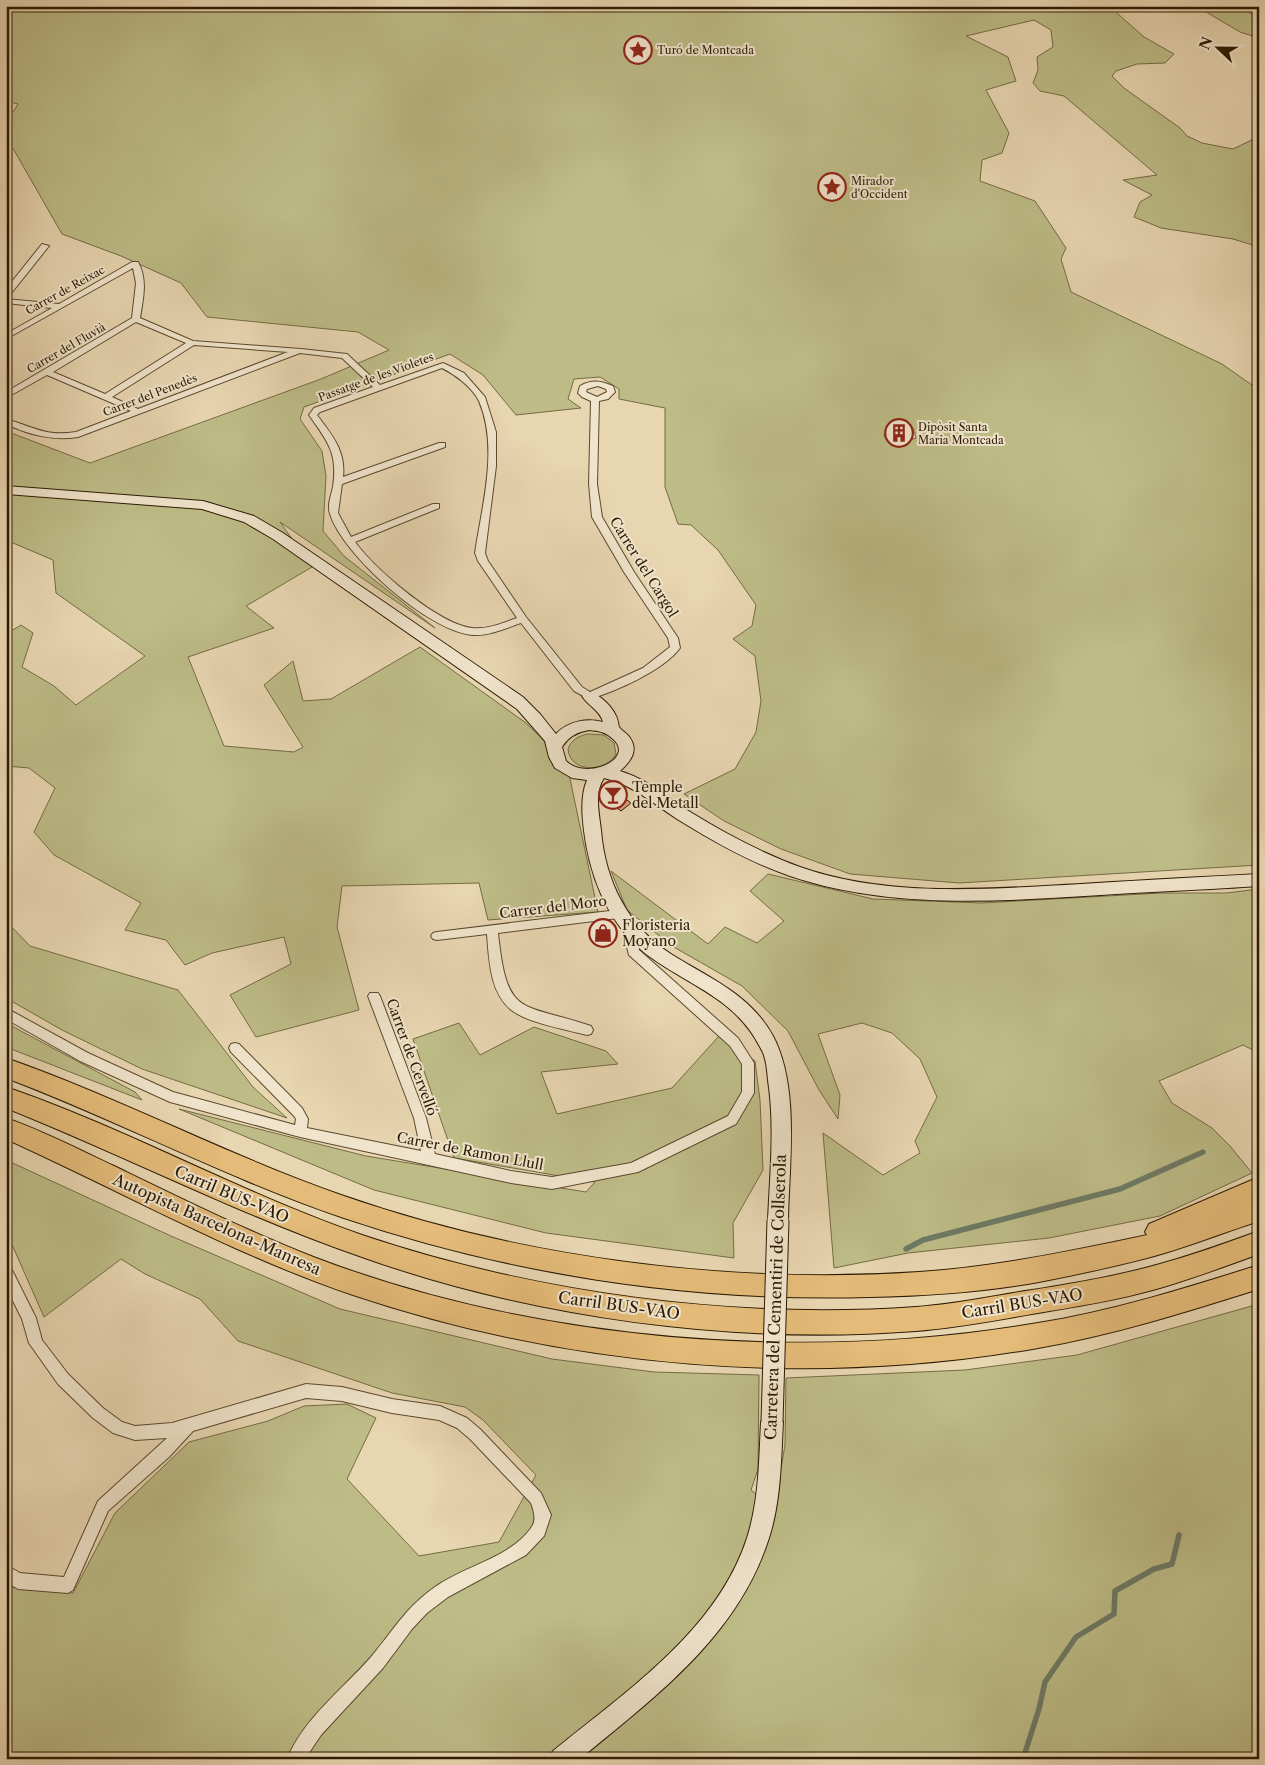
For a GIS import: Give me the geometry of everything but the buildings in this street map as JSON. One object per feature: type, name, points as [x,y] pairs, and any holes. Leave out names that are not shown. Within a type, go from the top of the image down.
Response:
[{"type":"highway","points":[[1249,6],[1259,11]]},
{"type":"highway","points":[[6,1068],[75,1095],[245,1168],[340,1205],[452,1240],[571,1265],[695,1281],[861,1287],[986,1277],[1104,1257],[1206,1229],[1259,1210]]},
{"type":"highway","name":"Carril BUS-VAO","points":[[6,1097],[285,1217],[400,1259],[480,1281],[530,1292],[653,1312],[748,1319],[818,1321],[905,1320],[1074,1296],[1160,1276],[1259,1242]]},
{"type":"highway","name":"Autopista Barcelona-Manresa","points":[[6,1128],[243,1239],[353,1283],[430,1306],[510,1326],[650,1347],[724,1353],[810,1355],[940,1349],[1024,1338],[1104,1323],[1183,1302],[1259,1277]]},
{"type":"highway","points":[[1104,1257],[1259,1188]]},
{"type":"main road","points":[[6,490],[203,505],[249,519],[278,536],[518,700],[540,721],[552,739],[556,759],[581,780],[584,804],[592,831]]},
{"type":"main road","points":[[586,726],[592,714],[591,700]]},
{"type":"main road","points":[[591,700],[606,710],[614,730],[623,739],[627,750],[619,766],[602,774],[593,781],[590,792],[592,831]]},
{"type":"main road","points":[[540,721],[570,730]]},
{"type":"main road","points":[[555,747],[560,737],[570,730],[586,726],[600,726],[614,730]]},
{"type":"main road","points":[[626,755],[648,789]]},
{"type":"main road","points":[[576,774],[602,774],[627,778],[648,789],[681,814],[717,836],[747,851],[809,876],[863,888],[916,894],[968,896],[1259,880]]},
{"type":"main road","name":"Carretera del Cementiri de Collserola","points":[[592,831],[601,874],[618,914],[636,935],[654,951],[728,997],[748,1017],[764,1037],[772,1052],[779,1089],[780,1114],[772,1422]]},
{"type":"street","points":[[6,294],[45,246]]},
{"type":"street","name":"Carrer de Reixac","points":[[6,337],[135,264],[139,269],[140,278],[136,319]]},
{"type":"street","points":[[6,301],[59,306]]},
{"type":"street","points":[[136,319],[192,343],[344,356],[378,387]]},
{"type":"street","name":"Carrer del Fluvià","points":[[6,396],[136,319]]},
{"type":"street","points":[[106,397],[192,343]]},
{"type":"street","name":"Carrer del Penedès","points":[[6,421],[49,437],[64,437],[78,434],[301,351]]},
{"type":"street","name":"Passatge de les Violetes","points":[[338,482],[341,466],[336,448],[313,415],[317,410],[444,365],[461,375],[482,400],[492,432],[492,466],[480,553],[483,561],[523,619]]},
{"type":"street","points":[[47,372],[139,412]]},
{"type":"street","name":"Carrer del Cargol","points":[[591,700],[668,657],[675,648],[673,638],[628,572],[597,518],[593,484],[595,399]]},
{"type":"street","points":[[442,445],[338,482],[333,512],[349,541],[382,578],[424,609],[453,627],[470,632],[496,628],[523,619],[578,689],[591,700]]},
{"type":"street","points":[[349,541],[436,506]]},
{"type":"street","name":"Carrer del Moro","points":[[437,936],[618,914]]},
{"type":"street","name":"Carrer del Moro","points":[[492,930],[496,967],[505,996],[518,1010],[587,1030]]},
{"type":"street","name":"Carrer de Ramon Llull","points":[[6,1013],[84,1057],[170,1097],[300,1132],[511,1177],[552,1183],[633,1168],[732,1120],[748,1094],[748,1063],[734,1042],[633,952],[632,943],[636,935]]},
{"type":"street","name":"Carrer de Cervelló","points":[[374,996],[420,1118],[429,1158]]},
{"type":"street","points":[[235,1048],[298,1112],[302,1119],[300,1132]]},
{"type":"street","points":[[6,1272],[29,1318],[36,1343],[63,1379],[98,1413],[118,1428],[135,1433],[172,1430],[306,1391],[342,1394],[392,1406],[440,1413],[462,1423],[475,1434],[536,1498],[542,1515],[539,1531],[521,1550],[442,1591],[421,1607],[406,1623],[377,1662],[315,1729],[295,1759]]},
{"type":"street","name":"Carretera del Cementiri de Collserola","points":[[561,1759],[672,1667],[702,1636],[726,1606],[743,1577],[758,1538],[769,1481],[772,1422]]},
{"type":"street","points":[[6,1573],[18,1581],[68,1585],[103,1506],[164,1452],[188,1426]]},
{"type":"shaded area","points":[[6,6],[1109,6],[1144,37],[1174,54],[1165,63],[1137,64],[1116,71],[1112,76],[1124,88],[1180,128],[1187,136],[1202,143],[1233,149],[1256,138],[1259,139],[1259,247],[1233,239],[1161,228],[1134,217],[1140,202],[1152,195],[1123,180],[1157,175],[1064,96],[1040,91],[1033,83],[1038,70],[1037,57],[1053,47],[1051,30],[1034,20],[966,36],[1008,57],[1016,81],[986,90],[1009,133],[1002,153],[982,160],[980,181],[1035,201],[1066,248],[1061,259],[1071,292],[1222,364],[1259,390],[1259,865],[959,883],[850,874],[781,849],[724,821],[684,794],[735,769],[756,732],[761,701],[755,656],[733,639],[752,626],[756,605],[718,550],[691,525],[678,524],[665,487],[665,408],[619,399],[619,389],[600,377],[574,379],[568,399],[581,408],[516,415],[483,375],[450,354],[304,407],[300,419],[322,451],[326,476],[323,531],[344,556],[435,628],[280,522],[312,567],[246,606],[274,628],[188,657],[224,746],[294,752],[303,747],[264,685],[293,661],[303,701],[331,699],[420,647],[526,723],[548,744],[569,774],[598,912],[488,920],[479,883],[342,886],[337,927],[359,1010],[256,1037],[230,995],[291,964],[284,937],[212,953],[185,965],[166,940],[125,930],[141,903],[54,855],[34,832],[55,788],[29,768],[6,766],[6,634],[21,625],[33,633],[22,667],[54,686],[76,705],[145,656],[56,593],[53,560],[13,543],[6,536],[6,431],[90,463],[321,379],[389,350],[358,332],[207,317],[181,283],[121,256],[62,234],[11,145],[6,145],[6,123],[18,104],[6,101],[6,54],[10,50],[6,44]],"holes":[[[899,422],[913,428],[916,438],[894,445],[884,436],[889,427]]]},
{"type":"shaded area","points":[[1196,6],[1235,6],[1259,17],[1259,38],[1240,32]]},
{"type":"shaded area","points":[[588,734],[604,735],[614,743],[616,754],[611,760],[597,767],[589,768],[575,763],[570,757],[569,746],[575,739]]},
{"type":"shaded area","points":[[611,871],[708,944],[725,927],[757,943],[784,921],[750,891],[768,874],[873,899],[981,903],[1161,893],[1226,893],[1259,889],[1259,1053],[1243,1045],[1159,1081],[1172,1103],[1212,1128],[1252,1173],[1160,1216],[1049,1238],[908,1253],[834,1268],[823,1133],[883,1175],[920,1153],[915,1141],[937,1097],[920,1059],[892,1033],[862,1023],[818,1034],[840,1095],[838,1119],[819,1090],[788,1031],[742,986],[672,946],[627,910]]},
{"type":"shaded area","points":[[6,921],[30,946],[178,990],[253,1087],[287,1118],[142,1069],[62,1030],[6,998]]},
{"type":"shaded area","points":[[6,1023],[135,1092],[142,1100],[6,1047]]},
{"type":"shaded area","points":[[459,1023],[480,1055],[534,1027],[606,1051],[618,1064],[541,1072],[557,1114],[672,1088],[719,1036],[755,1061],[760,1100],[763,1170],[733,1223],[734,1258],[546,1233],[374,1190],[179,1109],[366,1156],[586,1192],[595,1182],[454,1158],[413,1039]]},
{"type":"shaded area","points":[[6,1160],[171,1236],[340,1309],[552,1359],[654,1372],[759,1375],[758,1469],[751,1490],[774,1509],[785,1445],[786,1378],[965,1370],[1077,1355],[1259,1304],[1259,1759],[6,1759],[6,1587],[73,1593],[115,1513],[189,1442],[268,1421],[304,1406],[347,1404],[376,1418],[347,1479],[419,1556],[499,1542],[536,1475],[483,1420],[465,1407],[392,1393],[238,1341],[200,1299],[145,1274],[121,1259],[44,1317],[6,1231]]},
{"type":"waterway","points":[[906,1249],[923,1240],[1120,1189],[1203,1152]]},
{"type":"waterway","points":[[1023,1759],[1039,1709],[1045,1682],[1076,1637],[1114,1614],[1115,1591],[1154,1569],[1172,1564],[1179,1535]]},
{"type":"place","name":"Turó de Montcada","points":[[638,50]]},
{"type":"place","name":"Mirador d'Occident","points":[[832,187]]},
{"type":"place","name":"Dipòsit Santa Maria Montcada","points":[[899,433]]},
{"type":"place","name":"Temple del Metall","points":[[613,795]]},
{"type":"place","name":"Floristeria Moyano","points":[[603,933]]}]
